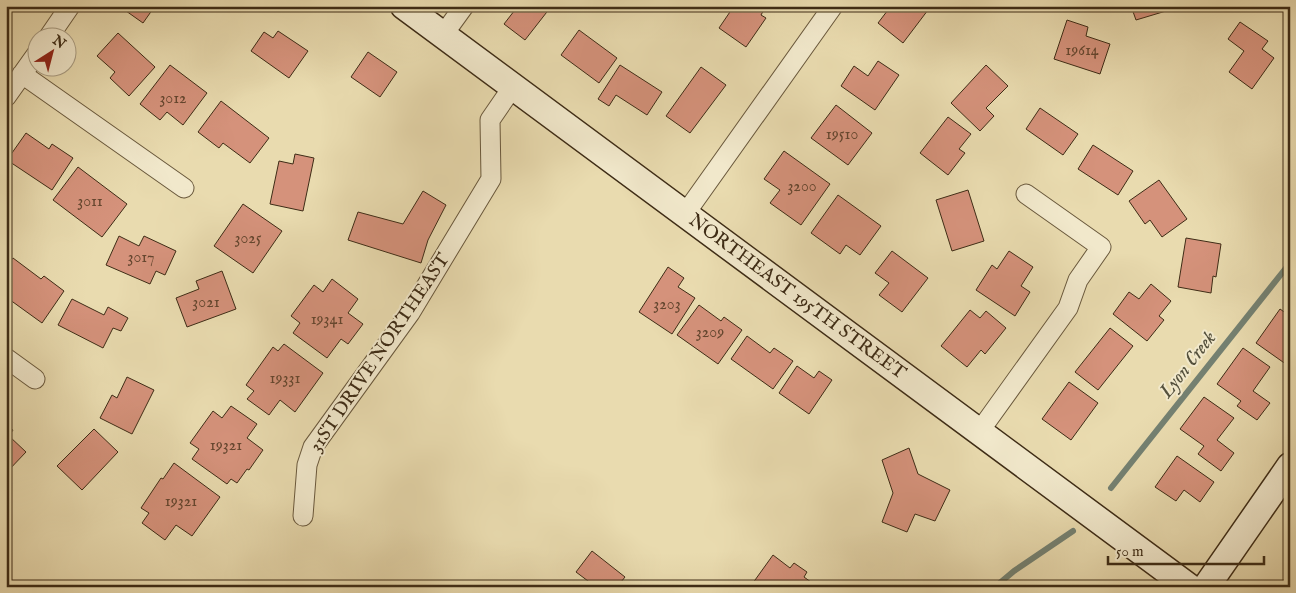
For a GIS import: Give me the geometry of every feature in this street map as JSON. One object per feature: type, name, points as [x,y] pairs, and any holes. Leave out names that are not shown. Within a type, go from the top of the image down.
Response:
[{"type":"street","points":[[55,28],[70,6]]},
{"type":"street","name":"NORTHEAST 195TH STREET","points":[[404,6],[512,88],[1189,587]]},
{"type":"street","points":[[443,35],[464,6]]},
{"type":"street","points":[[685,214],[833,6]]},
{"type":"street","points":[[6,97],[28,66]]},
{"type":"street","points":[[22,74],[184,188]]},
{"type":"street","name":"31ST DRIVE NORTHEAST","points":[[303,516],[307,465],[313,447],[410,314],[491,179],[490,120],[512,88]]},
{"type":"street","points":[[979,432],[1068,308],[1078,280],[1100,247],[1026,194]]},
{"type":"street","points":[[6,358],[35,379]]},
{"type":"street","points":[[1206,587],[1290,466]]},
{"type":"building","points":[[119,6],[155,6],[143,23]]},
{"type":"building","points":[[518,6],[548,6],[550,8],[525,40],[504,24]]},
{"type":"building","points":[[734,6],[766,6],[761,15],[766,18],[746,47],[719,28]]},
{"type":"building","points":[[891,6],[931,6],[903,43],[878,23]]},
{"type":"building","points":[[1131,6],[1165,6],[1166,11],[1136,20]]},
{"type":"building","points":[[1067,20],[1088,27],[1086,36],[1110,44],[1100,74],[1054,59]]},
{"type":"building","points":[[1240,22],[1268,41],[1262,49],[1274,58],[1252,89],[1229,72],[1244,51],[1228,39]]},
{"type":"building","points":[[579,30],[617,58],[599,83],[561,55]]},
{"type":"building","points":[[278,31],[308,51],[289,78],[251,51],[264,32],[273,38]]},
{"type":"building","points":[[118,33],[155,67],[129,96],[110,78],[115,72],[97,56]]},
{"type":"building","points":[[368,52],[397,72],[380,97],[351,77]]},
{"type":"building","points":[[878,61],[899,75],[875,110],[841,86],[854,66],[868,76]]},
{"type":"building","points":[[170,65],[207,93],[183,125],[167,112],[160,120],[140,104]]},
{"type":"building","points":[[620,65],[662,92],[647,115],[616,95],[609,106],[598,99]]},
{"type":"building","points":[[986,65],[1008,86],[986,108],[994,116],[980,131],[951,103]]},
{"type":"building","points":[[701,67],[726,85],[690,133],[666,116]]},
{"type":"building","points":[[221,101],[269,138],[250,163],[223,143],[219,148],[198,132]]},
{"type":"building","points":[[836,105],[872,133],[848,165],[811,138]]},
{"type":"building","points":[[1040,108],[1078,134],[1063,155],[1026,129]]},
{"type":"building","points":[[948,117],[971,134],[959,149],[965,153],[948,175],[920,153]]},
{"type":"building","points":[[26,133],[49,149],[52,144],[73,158],[52,190],[7,160]]},
{"type":"building","points":[[1093,145],[1133,171],[1118,195],[1078,169]]},
{"type":"building","points":[[784,151],[830,184],[801,225],[770,203],[780,190],[764,179]]},
{"type":"building","points":[[295,154],[314,158],[303,211],[270,204],[279,161],[293,164]]},
{"type":"building","points":[[78,167],[127,204],[102,237],[53,200]]},
{"type":"building","points":[[1159,180],[1187,219],[1162,237],[1150,220],[1145,224],[1129,201]]},
{"type":"building","points":[[968,190],[984,241],[952,251],[936,200]]},
{"type":"building","points":[[423,191],[446,205],[428,240],[421,263],[348,240],[358,212],[403,224]]},
{"type":"building","points":[[838,195],[881,226],[860,255],[846,245],[840,254],[811,233]]},
{"type":"building","points":[[243,204],[282,231],[253,273],[214,246]]},
{"type":"building","points":[[119,236],[139,246],[144,236],[176,251],[165,275],[156,271],[150,284],[106,265]]},
{"type":"building","points":[[1186,238],[1221,244],[1216,277],[1213,276],[1211,293],[1178,287]]},
{"type":"building","points":[[892,251],[928,278],[902,312],[879,295],[889,283],[875,273]]},
{"type":"building","points":[[1009,251],[1033,267],[1021,286],[1030,292],[1015,316],[976,290],[992,265],[997,269]]},
{"type":"building","points":[[13,258],[41,279],[44,276],[64,291],[42,323],[6,297],[6,267]]},
{"type":"building","points":[[668,267],[684,278],[678,287],[695,298],[672,334],[639,312]]},
{"type":"building","points":[[222,271],[236,309],[187,327],[176,298],[199,289],[196,281]]},
{"type":"building","points":[[332,279],[358,299],[348,313],[363,324],[348,344],[341,339],[327,358],[293,333],[300,323],[291,316],[314,285],[323,292]]},
{"type":"building","points":[[1151,284],[1171,301],[1159,316],[1164,320],[1147,341],[1113,314],[1129,292],[1139,299]]},
{"type":"building","points":[[72,299],[104,315],[108,307],[128,318],[121,331],[113,328],[103,348],[58,325]]},
{"type":"building","points":[[699,305],[721,321],[724,317],[742,330],[718,364],[677,335]]},
{"type":"building","points":[[1280,309],[1290,316],[1290,367],[1256,343]]},
{"type":"building","points":[[970,310],[980,318],[986,311],[1006,328],[985,354],[981,350],[967,367],[941,346]]},
{"type":"building","points":[[1110,328],[1133,346],[1098,390],[1075,372]]},
{"type":"building","points":[[747,336],[770,353],[774,348],[793,361],[773,389],[731,359]]},
{"type":"building","points":[[284,344],[323,373],[295,412],[280,400],[269,415],[247,399],[254,391],[246,385],[273,347],[278,351]]},
{"type":"building","points":[[1243,348],[1270,367],[1253,391],[1270,403],[1257,420],[1237,406],[1241,401],[1217,384]]},
{"type":"building","points":[[797,366],[814,378],[819,371],[832,380],[809,414],[779,393]]},
{"type":"building","points":[[127,377],[154,390],[132,434],[100,418],[112,395],[117,398]]},
{"type":"building","points":[[1069,382],[1098,403],[1071,440],[1042,419]]},
{"type":"building","points":[[1204,397],[1234,418],[1217,440],[1234,453],[1221,471],[1198,454],[1204,446],[1180,429]]},
{"type":"building","points":[[231,406],[257,424],[247,438],[263,450],[237,483],[231,479],[227,484],[192,459],[199,449],[190,443],[213,411],[222,418]]},
{"type":"building","points":[[6,424],[13,430],[9,436],[26,452],[6,473]]},
{"type":"building","points":[[94,429],[118,452],[82,490],[57,466]]},
{"type":"building","points":[[909,448],[918,474],[950,490],[935,521],[915,514],[907,532],[882,522],[893,493],[882,460]]},
{"type":"building","points":[[1177,456],[1214,482],[1200,502],[1184,490],[1176,501],[1155,487]]},
{"type":"building","points":[[174,463],[220,497],[192,536],[176,525],[165,540],[142,523],[149,513],[141,508],[161,478],[163,479]]},
{"type":"building","points":[[592,551],[625,577],[617,587],[590,587],[592,584],[576,572]]},
{"type":"building","points":[[773,555],[790,568],[794,563],[807,572],[804,577],[815,585],[814,587],[750,587]]},
{"type":"building","points":[[1290,570],[1290,587],[1279,587]]},
{"type":"waterway","name":"Lyon Creek","points":[[1111,488],[1290,263]]},
{"type":"waterway","name":"Lyon Creek","points":[[995,587],[1014,571],[1073,531]]}]
